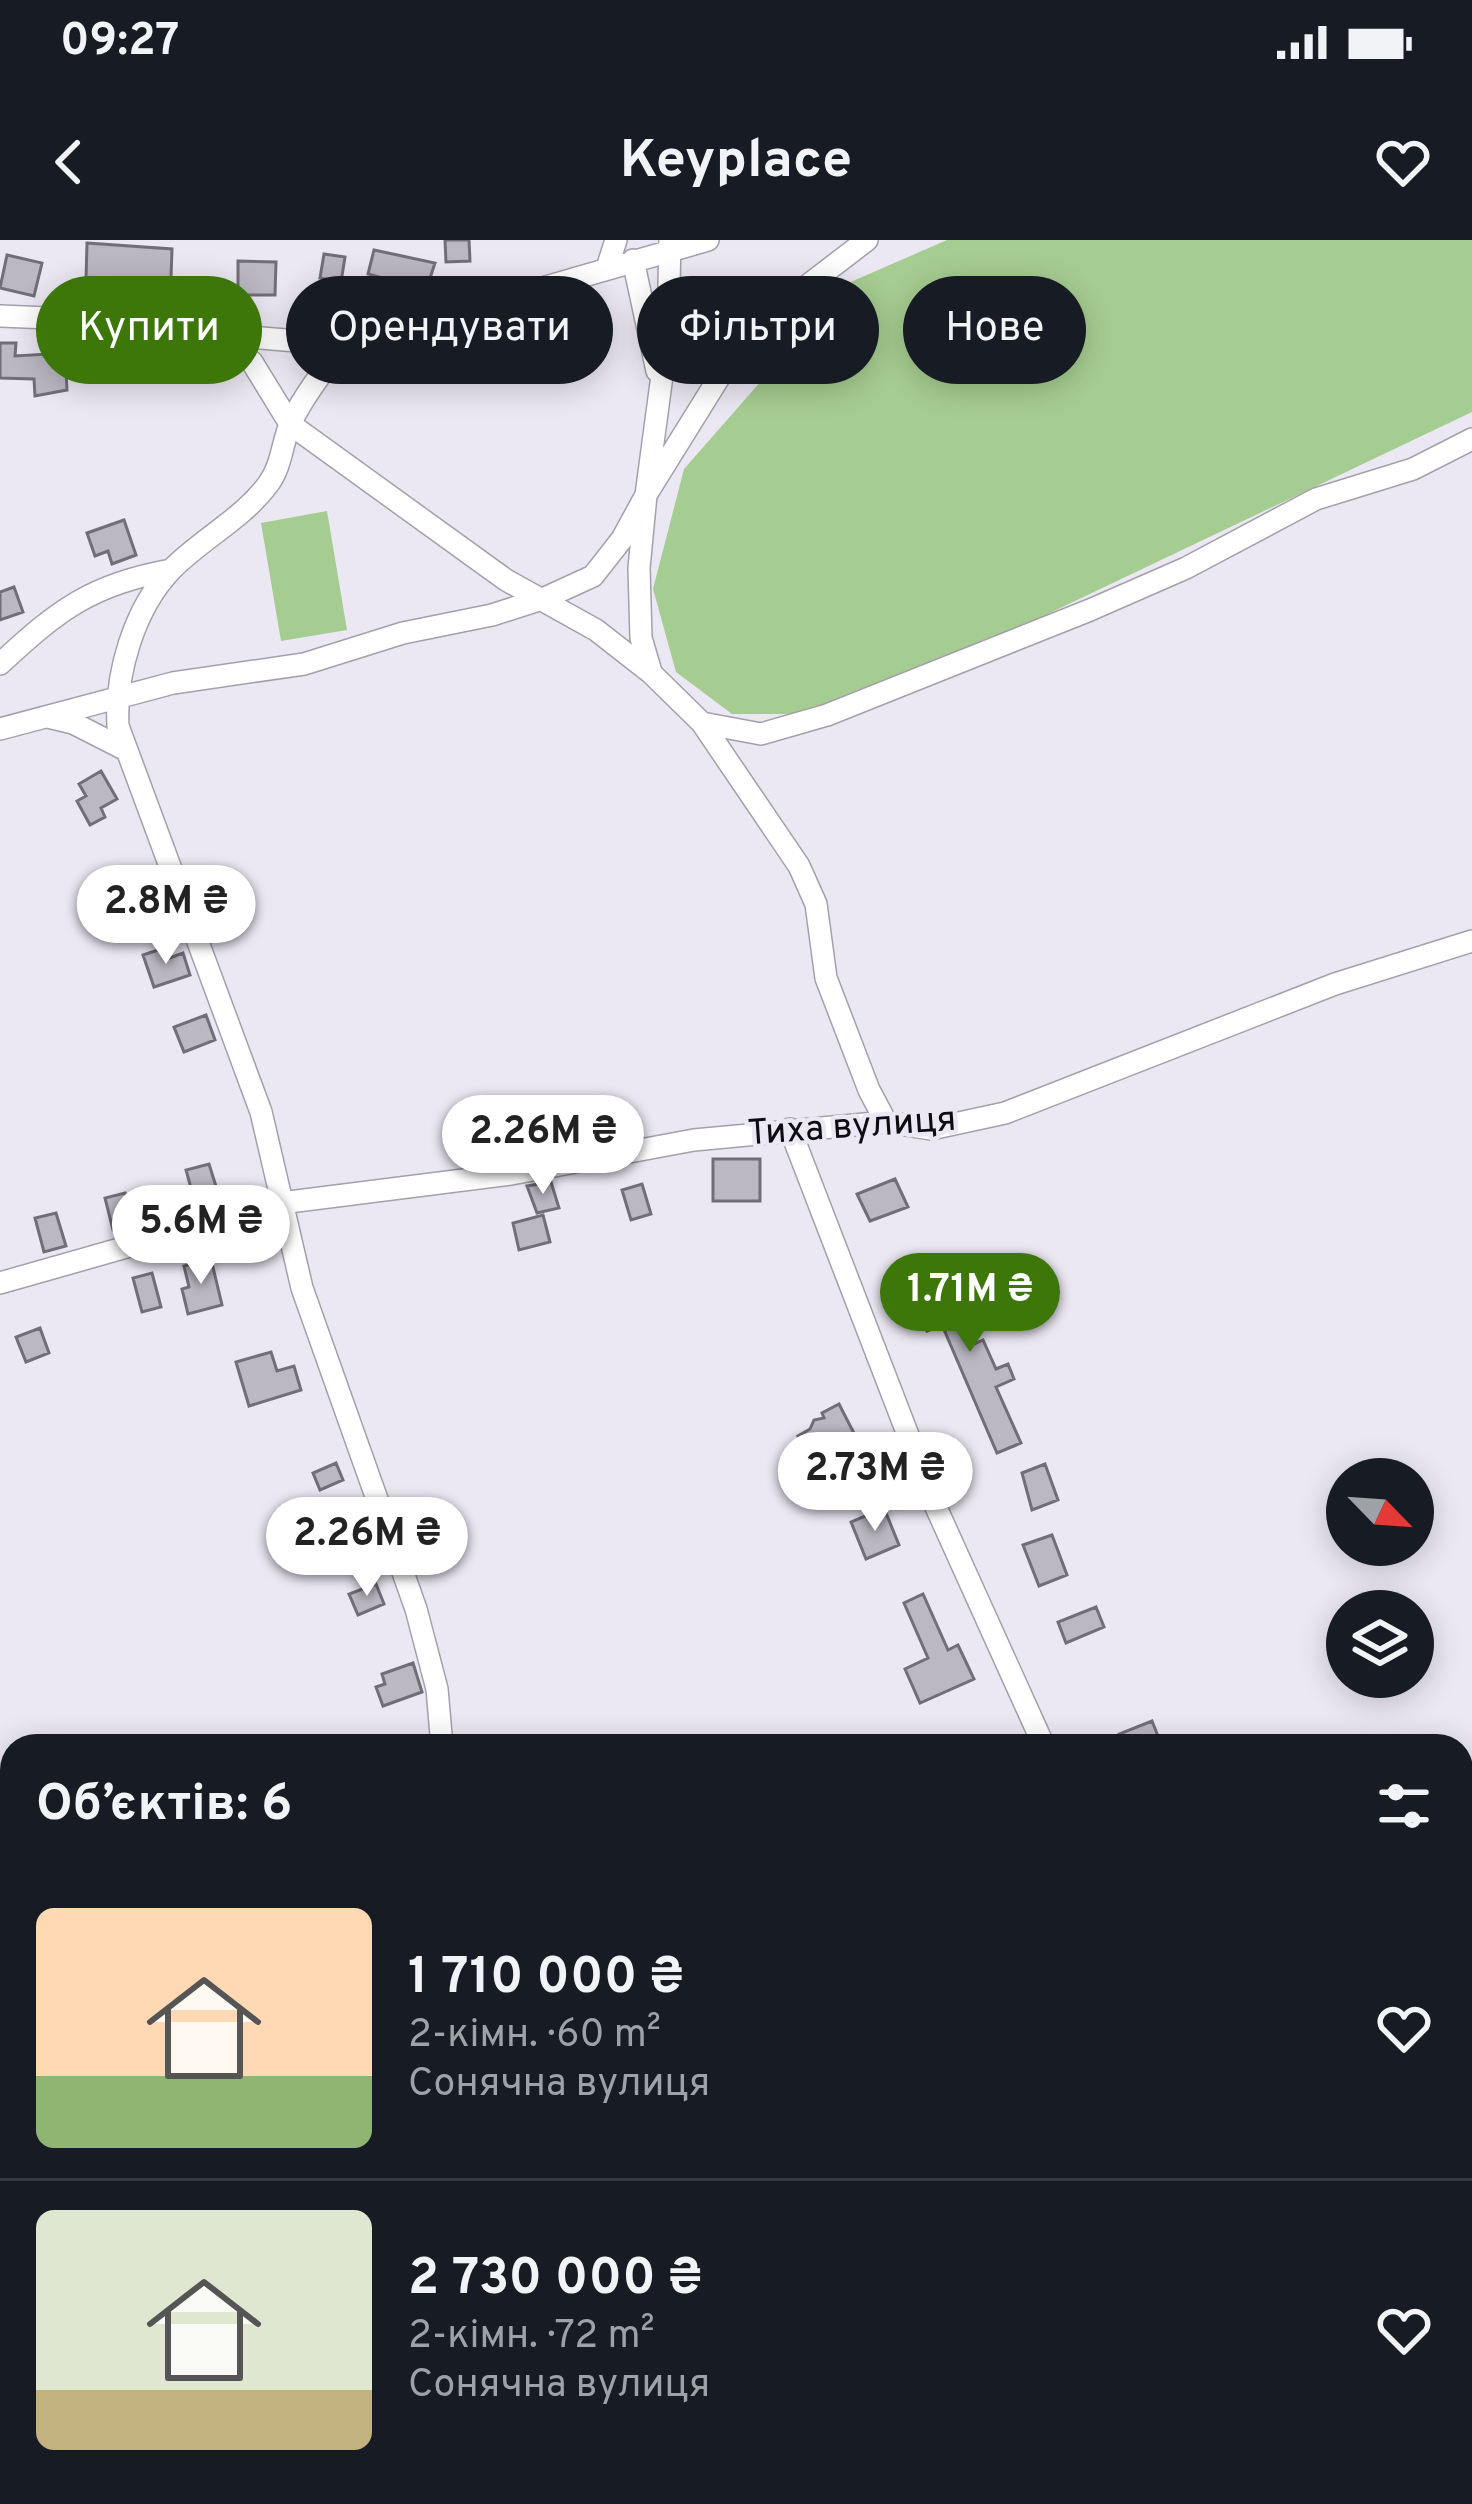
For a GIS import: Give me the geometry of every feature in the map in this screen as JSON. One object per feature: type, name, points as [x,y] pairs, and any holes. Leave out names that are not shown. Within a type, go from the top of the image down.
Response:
[{"type":"street","points":[[607,268],[616,240]]},
{"type":"street","points":[[581,276],[670,245],[708,240]]},
{"type":"street","points":[[0,729],[173,683],[304,664],[403,633],[492,615],[593,576],[622,539],[748,331],[867,240]]},
{"type":"street","points":[[651,673],[641,638],[638,568],[668,332],[670,245]]},
{"type":"street","points":[[633,260],[661,390]]},
{"type":"street","points":[[0,316],[36,317]]},
{"type":"street","points":[[262,378],[290,424],[506,580],[596,630],[651,673],[703,723],[799,866],[817,904],[826,978],[886,1122]]},
{"type":"street","points":[[315,384],[290,424],[269,483],[219,533],[171,570],[140,616],[116,697],[124,749],[261,1112],[302,1288],[416,1609],[437,1690],[441,1734]]},
{"type":"street","points":[[703,723],[761,734],[827,715],[1090,610],[1186,568],[1316,499],[1413,470],[1472,439]]},
{"type":"street","points":[[0,664],[86,593],[171,570]]},
{"type":"street","points":[[117,583],[139,595],[140,616]]},
{"type":"street","points":[[45,716],[87,729],[124,749]]},
{"type":"street","name":"Тиха вулиця","points":[[0,1283],[281,1203],[511,1174],[694,1139],[886,1122],[931,1130],[1005,1113],[1334,984],[1472,941]]},
{"type":"street","points":[[790,1129],[935,1505],[1039,1734]]},
{"type":"green space","points":[[947,240],[1472,240],[1472,412],[1033,621],[805,714],[732,714],[676,672],[653,589],[684,469],[758,384],[879,384],[879,276],[864,276]]},
{"type":"green space","points":[[327,511],[347,630],[281,641],[261,523]]},
{"type":"building","points":[[445,240],[469,240],[470,261],[446,262]]},
{"type":"building","points":[[87,243],[172,249],[171,276],[86,276]]},
{"type":"building","points":[[374,250],[435,263],[431,276],[368,274]]},
{"type":"building","points":[[324,254],[345,257],[342,276],[320,276]]},
{"type":"building","points":[[7,255],[42,263],[34,296],[0,288]]},
{"type":"building","points":[[238,261],[276,262],[275,295],[262,295],[262,276],[238,276]]},
{"type":"building","points":[[0,343],[16,343],[15,356],[36,355],[36,384],[67,384],[67,390],[35,396],[34,379],[0,378]]},
{"type":"building","points":[[124,520],[136,555],[112,564],[108,551],[95,556],[87,533]]},
{"type":"building","points":[[14,587],[23,612],[0,620],[0,592]]},
{"type":"building","points":[[101,771],[117,799],[101,808],[105,817],[90,825],[77,801],[86,796],[79,784]]},
{"type":"building","points":[[164,948],[167,959],[183,953],[190,975],[154,987],[143,955]]},
{"type":"building","points":[[206,1015],[215,1040],[184,1052],[174,1027]]},
{"type":"building","points":[[713,1159],[760,1159],[760,1201],[713,1201]]},
{"type":"building","points":[[209,1164],[220,1199],[196,1206],[186,1170]]},
{"type":"building","points":[[895,1179],[908,1207],[870,1221],[857,1194]]},
{"type":"building","points":[[551,1182],[559,1208],[537,1213],[527,1186]]},
{"type":"building","points":[[642,1184],[651,1214],[631,1220],[622,1190]]},
{"type":"building","points":[[125,1193],[134,1224],[113,1230],[105,1198]]},
{"type":"building","points":[[56,1213],[66,1246],[44,1252],[35,1218]]},
{"type":"building","points":[[543,1215],[550,1242],[519,1250],[513,1223]]},
{"type":"building","points":[[211,1259],[222,1305],[188,1314],[182,1289],[189,1287],[184,1266]]},
{"type":"building","points":[[954,1266],[966,1298],[959,1300],[974,1344],[983,1340],[996,1369],[1008,1364],[1014,1379],[996,1387],[1021,1443],[997,1453],[942,1325],[927,1331],[919,1309],[928,1305],[921,1285],[929,1282],[927,1276]]},
{"type":"building","points":[[152,1273],[161,1307],[142,1312],[133,1278]]},
{"type":"building","points":[[40,1328],[49,1353],[26,1362],[16,1337]]},
{"type":"building","points":[[271,1352],[277,1371],[294,1366],[301,1390],[249,1406],[236,1362]]},
{"type":"building","points":[[839,1404],[858,1441],[837,1451],[853,1484],[823,1499],[801,1455],[805,1447],[798,1436]]},
{"type":"building","points":[[336,1463],[343,1480],[320,1490],[313,1473]]},
{"type":"building","points":[[1045,1464],[1058,1500],[1032,1510],[1022,1473]]},
{"type":"building","points":[[884,1508],[899,1545],[866,1559],[851,1522]]},
{"type":"building","points":[[1052,1535],[1067,1575],[1039,1586],[1023,1545]]},
{"type":"building","points":[[376,1584],[384,1604],[358,1615],[349,1594]]},
{"type":"building","points":[[923,1594],[948,1650],[958,1645],[974,1679],[920,1703],[905,1669],[928,1658],[904,1603]]},
{"type":"building","points":[[1096,1607],[1104,1627],[1066,1643],[1058,1622]]},
{"type":"building","points":[[413,1663],[422,1692],[383,1706],[376,1687],[385,1684],[382,1674]]},
{"type":"building","points":[[1152,1721],[1157,1734],[1119,1734]]}]
